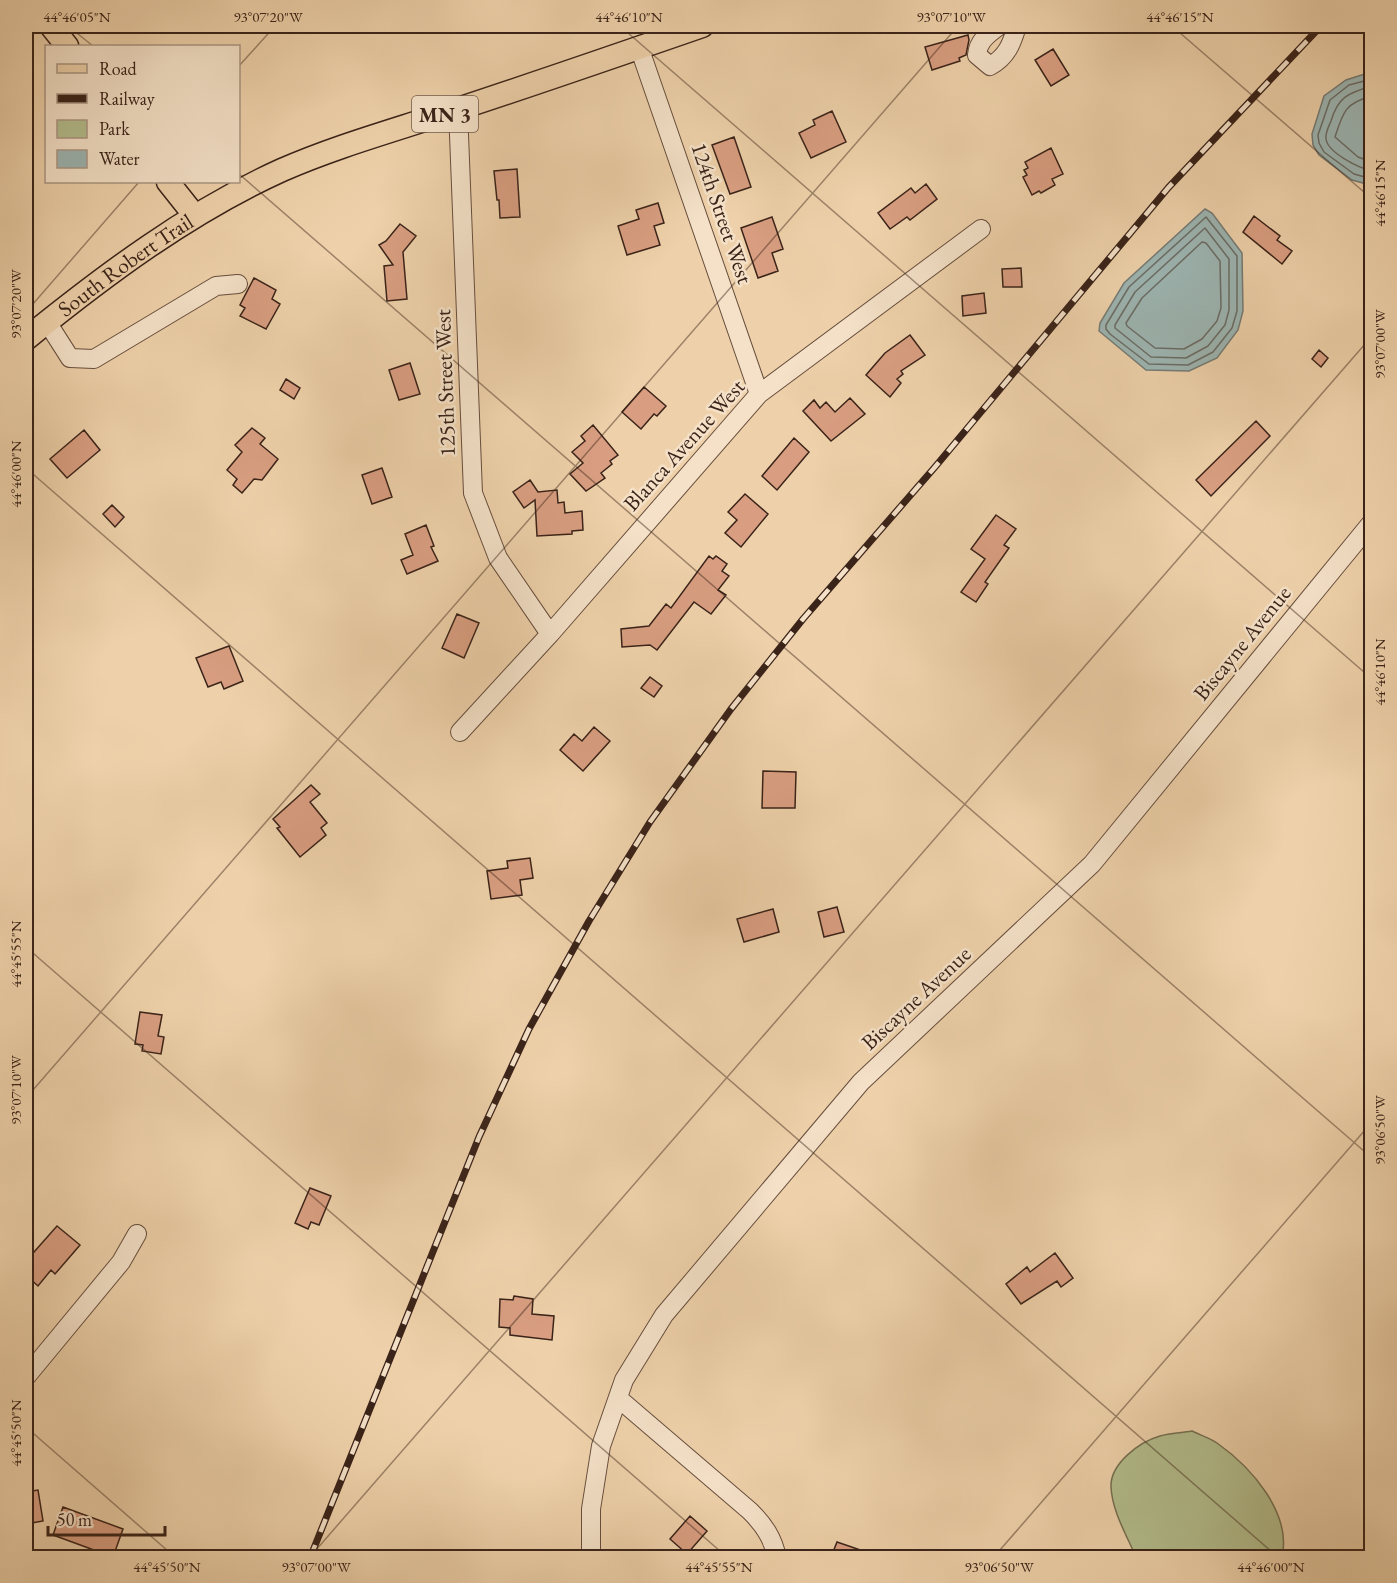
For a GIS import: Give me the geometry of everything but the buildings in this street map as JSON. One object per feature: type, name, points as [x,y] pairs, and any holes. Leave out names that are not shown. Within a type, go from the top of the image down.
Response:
[{"type":"main road","points":[[51,26],[66,45]]},
{"type":"main road","name":"South Robert Trail","points":[[26,339],[94,284],[195,216],[290,167],[327,152],[702,26]]},
{"type":"main road","points":[[169,183],[195,216]]},
{"type":"street","points":[[999,26],[977,47],[977,55],[990,66],[1007,53],[1017,26]]},
{"type":"street","name":"124th Street West","points":[[639,47],[759,394]]},
{"type":"street","name":"125th Street West","points":[[458,109],[473,493],[498,558],[550,634]]},
{"type":"street","name":"Blanca Avenue West","points":[[460,732],[550,634],[759,394],[981,229]]},
{"type":"street","points":[[47,322],[70,358],[94,359],[216,286],[238,284]]},
{"type":"street","name":"Biscayne Avenue","points":[[591,1557],[591,1509],[601,1446],[624,1380],[664,1315],[861,1082],[1092,864],[1371,522]]},
{"type":"street","points":[[26,1377],[121,1262],[137,1234]]},
{"type":"street","points":[[618,1398],[750,1511],[763,1525],[777,1557]]},
{"type":"green space","points":[[1192,1431],[1214,1441],[1230,1453],[1266,1492],[1281,1524],[1282,1557],[1136,1557],[1114,1505],[1111,1487],[1115,1470],[1127,1455],[1143,1443],[1164,1435]]},
{"type":"water","points":[[1371,72],[1372,185],[1370,185],[1352,180],[1319,155],[1313,145],[1312,134],[1324,96],[1346,80]]},
{"type":"water","points":[[1205,209],[1212,213],[1242,253],[1243,311],[1238,330],[1217,358],[1189,371],[1146,370],[1099,331],[1100,323],[1124,283]]},
{"type":"railway","points":[[310,1558],[479,1137],[529,1029],[589,921],[650,822],[731,709],[803,619],[935,467],[1168,188],[1321,26]]}]
